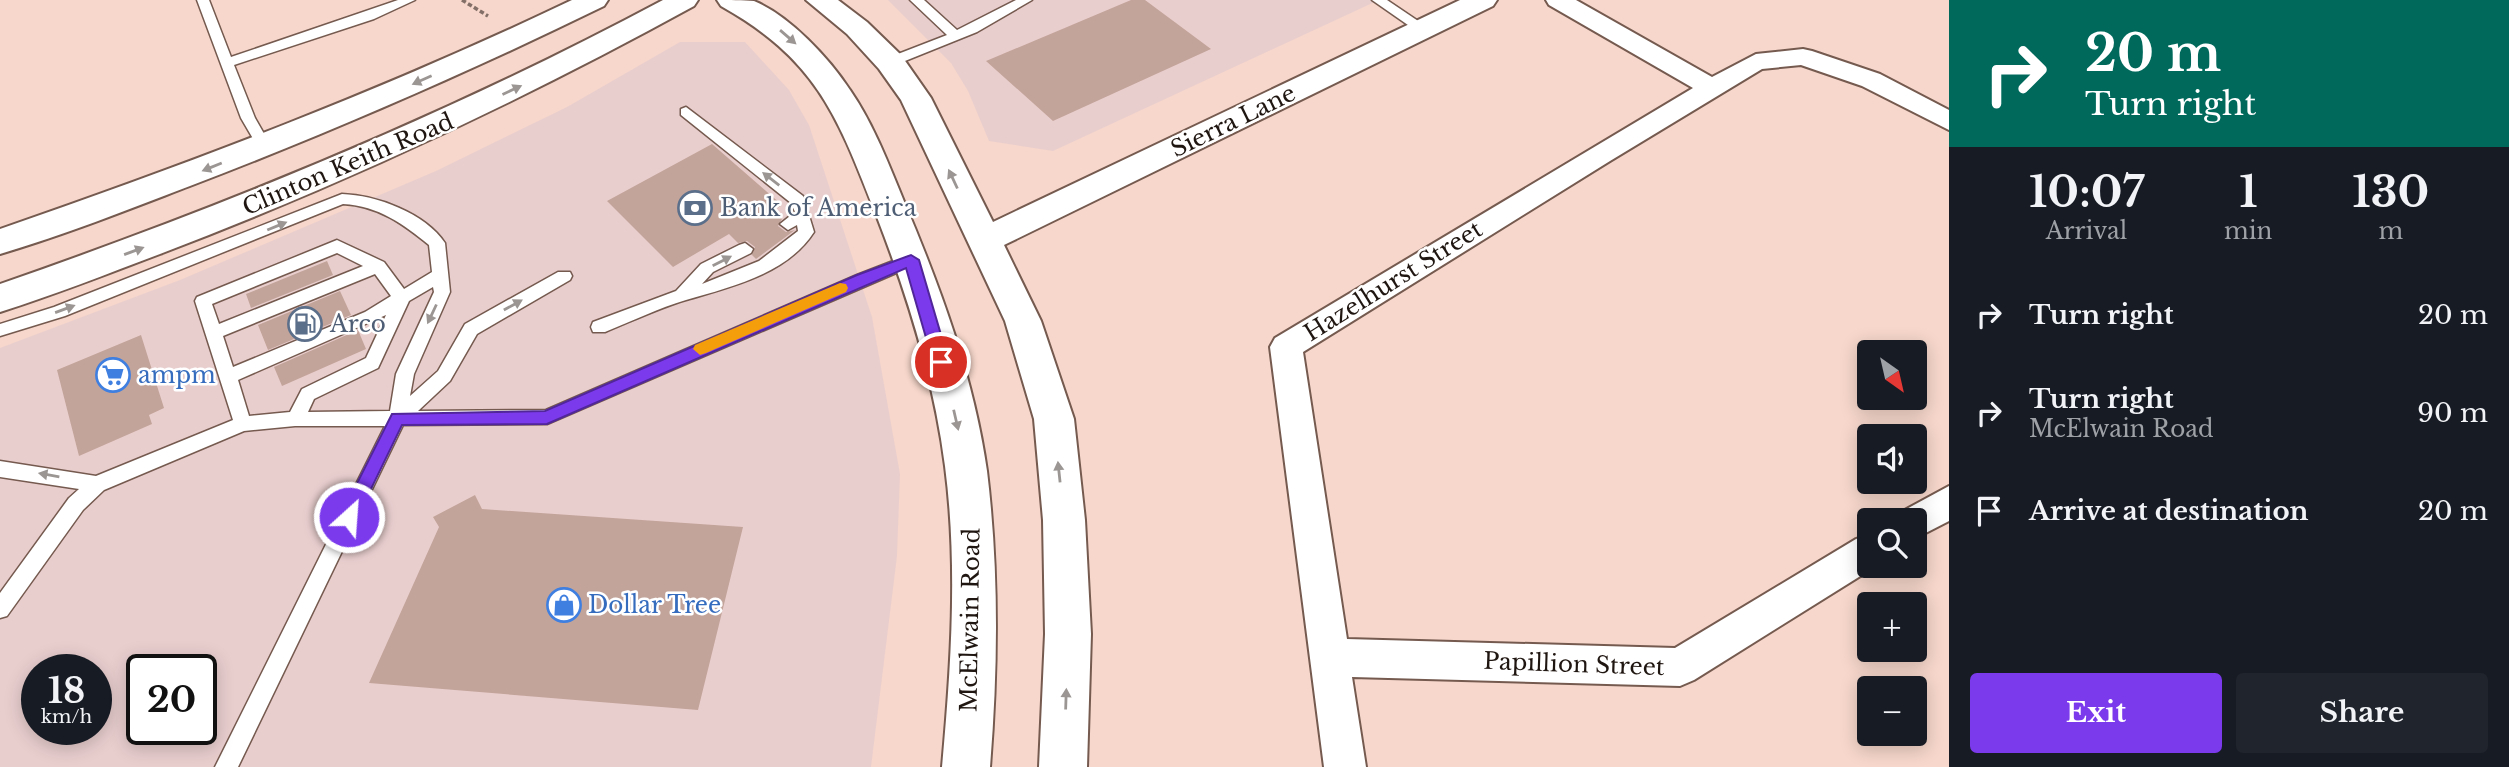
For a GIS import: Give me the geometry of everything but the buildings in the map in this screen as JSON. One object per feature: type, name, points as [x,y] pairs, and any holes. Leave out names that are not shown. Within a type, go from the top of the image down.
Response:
[{"type":"main road","name":"Clinton Keith Road","points":[[0,242],[182,179],[337,117],[472,58],[594,0]]},
{"type":"main road","name":"Clinton Keith Road","points":[[0,298],[229,216],[393,146],[543,76],[684,0]]},
{"type":"main road","name":"McElwain Road","points":[[731,0],[779,30],[803,51],[831,85],[850,114],[911,260],[958,426],[970,506],[975,593],[965,767]]},
{"type":"main road","points":[[820,0],[857,28],[890,62],[916,98],[1023,321],[1054,419],[1064,520],[1068,634],[1063,767]]},
{"type":"main road","name":"Sierra Lane","points":[[983,241],[1483,0]]},
{"type":"street","points":[[1558,0],[1711,87]]},
{"type":"street","name":"Hazelhurst Street","points":[[1345,767],[1286,347],[1756,62],[1802,57],[1838,68],[1871,80],[1949,121]]},
{"type":"street","points":[[1927,515],[1949,502]]},
{"type":"street","name":"Papillion Street","points":[[1329,657],[1680,667],[1857,558]]},
{"type":"lane","points":[[203,0],[248,118],[264,146]]},
{"type":"lane","points":[[226,63],[369,16],[409,0]]},
{"type":"lane","points":[[916,0],[956,36]]},
{"type":"lane","points":[[890,62],[956,36],[1026,0]]},
{"type":"lane","points":[[1378,0],[1423,29]]},
{"type":"lane","points":[[599,327],[682,295],[722,286],[751,273],[798,241],[806,232],[798,200],[686,112]]},
{"type":"lane","points":[[0,330],[59,312],[342,199],[358,198],[397,211],[437,243],[442,292],[405,374],[397,419],[226,767]]},
{"type":"lane","points":[[788,224],[803,214]]},
{"type":"lane","points":[[243,424],[203,301],[338,246],[378,266],[402,298]]},
{"type":"lane","points":[[682,295],[707,268],[745,249]]},
{"type":"lane","points":[[0,609],[76,504],[97,484],[243,424],[295,419],[547,417],[911,260]]},
{"type":"lane","points":[[214,333],[378,266]]},
{"type":"lane","points":[[228,377],[371,316],[440,275]]},
{"type":"lane","points":[[397,419],[444,376],[471,329],[564,276]]},
{"type":"lane","points":[[295,419],[308,394],[372,363],[402,298]]},
{"type":"lane","points":[[0,469],[97,484]]},
{"type":"path","points":[[462,0],[491,18]]},
{"type":"shaded area","points":[[888,0],[1379,0],[1053,151],[989,141],[968,91],[951,63]]},
{"type":"shaded area","points":[[680,42],[745,42],[789,90],[809,125],[872,317],[900,474],[897,556],[871,767],[0,767],[0,348],[180,280],[436,171],[567,107]]},
{"type":"slow traffic","points":[[700,349],[840,288]]},
{"type":"place","name":"Bank of America","points":[[695,208]]},
{"type":"place","name":"Arco","points":[[305,324]]},
{"type":"place","name":"ampm","points":[[113,375]]},
{"type":"place","name":"Dollar Tree","points":[[564,605]]},
{"type":"route","points":[[349,517],[397,419],[547,417],[911,260],[941,362]]}]
